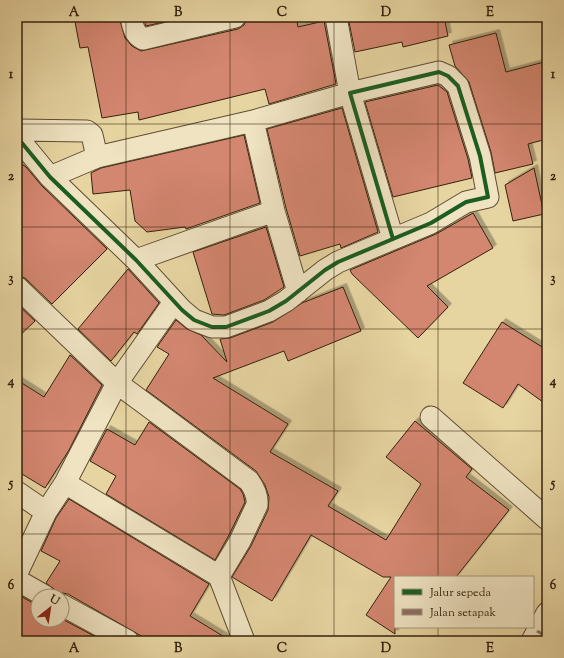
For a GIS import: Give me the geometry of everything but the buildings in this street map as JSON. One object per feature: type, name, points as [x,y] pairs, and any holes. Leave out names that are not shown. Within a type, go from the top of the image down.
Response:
[{"type":"street","points":[[131,17],[133,28],[138,36],[143,39],[232,17]]},
{"type":"street","points":[[336,17],[350,93],[393,239]]},
{"type":"street","points":[[17,137],[50,177],[136,260],[174,302],[189,316],[203,325],[212,327],[226,327],[270,311],[338,262],[431,223],[466,202],[488,197],[480,156],[458,86],[448,76],[435,72],[350,93],[253,121],[97,157],[50,177]]},
{"type":"street","points":[[253,121],[274,211],[298,292]]},
{"type":"street","points":[[17,130],[87,131],[92,135],[97,157]]},
{"type":"street","points":[[136,260],[274,211]]},
{"type":"street","points":[[17,287],[117,383],[249,481],[255,491],[256,505],[240,541],[219,576]]},
{"type":"street","points":[[17,573],[46,512],[65,483],[117,383],[174,302]]},
{"type":"street","points":[[430,417],[547,519]]},
{"type":"street","points":[[65,483],[219,576],[244,641]]},
{"type":"street","points":[[17,492],[46,512]]},
{"type":"street","points":[[17,580],[31,588]]},
{"type":"street","points":[[70,609],[128,641]]},
{"type":"marked path","points":[[537,631],[547,637]]},
{"type":"cycle path","points":[[17,137],[50,177],[136,260],[182,310],[194,320],[212,327],[226,327],[269,311],[286,301],[325,270],[338,262],[431,223],[466,202],[488,197],[480,156],[458,86],[448,76],[439,72],[350,93],[393,239]]}]
